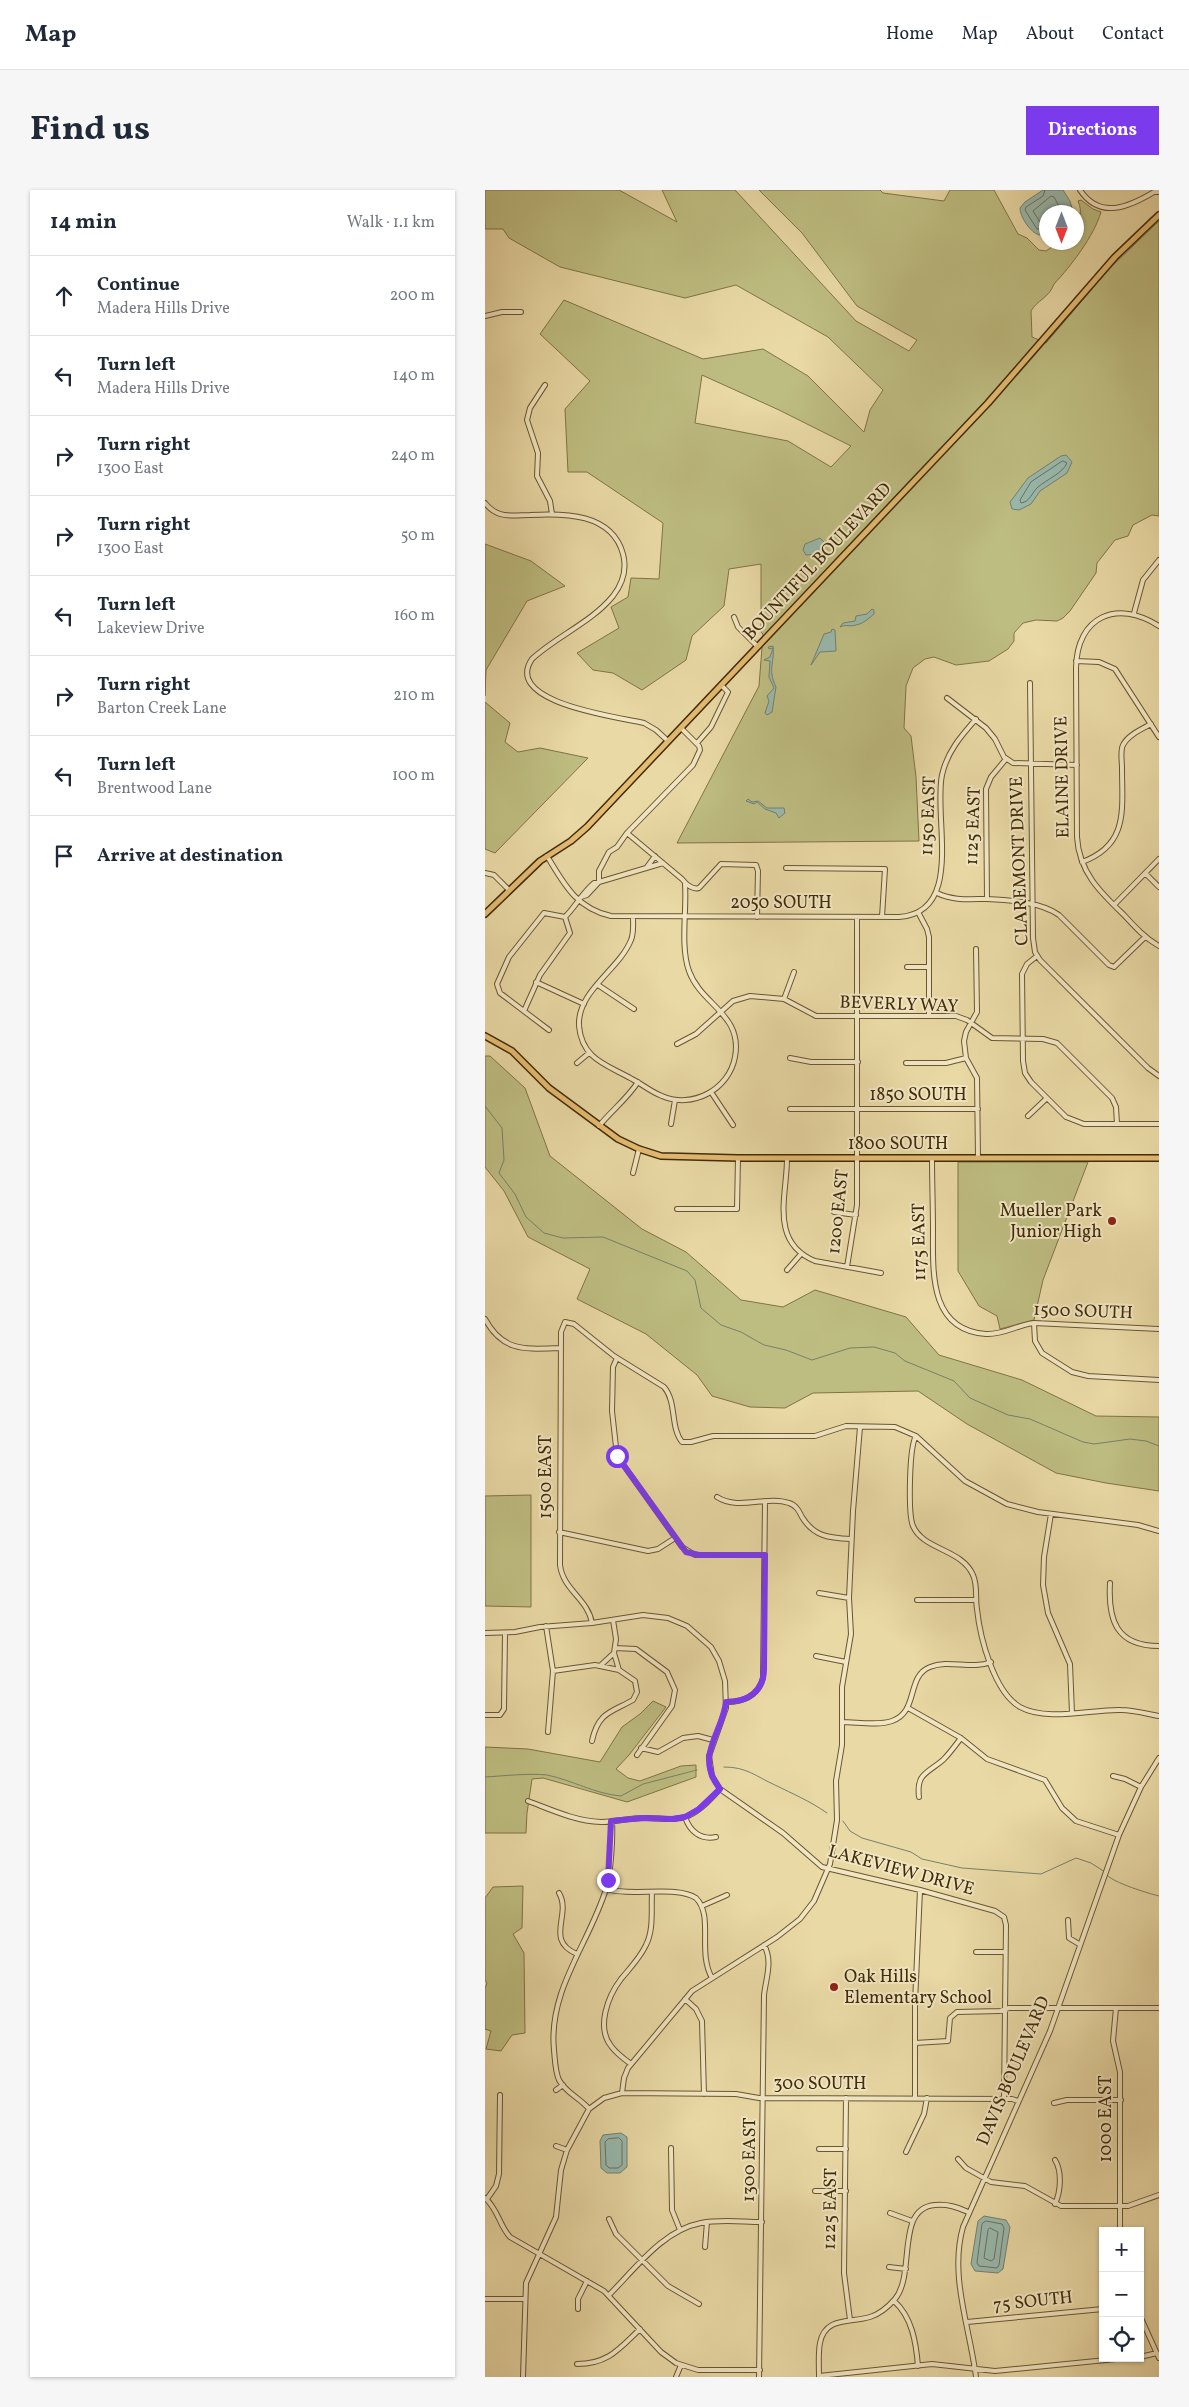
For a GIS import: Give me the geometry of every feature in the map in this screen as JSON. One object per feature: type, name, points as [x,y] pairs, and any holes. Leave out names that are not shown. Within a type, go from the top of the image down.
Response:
[{"type":"main road","name":"BOUNTIFUL BOULEVARD","points":[[485,914],[547,856],[583,831],[988,403],[1105,267],[1159,215]]},
{"type":"main road","name":"1800 SOUTH","points":[[485,1036],[512,1050],[549,1088],[618,1139],[639,1149],[668,1157],[1159,1158]]},
{"type":"street","points":[[1080,190],[1093,204],[1111,209],[1132,204],[1154,191],[1159,192]]},
{"type":"street","points":[[485,316],[502,312],[521,312]]},
{"type":"street","points":[[545,385],[530,408],[527,420],[539,453],[537,476],[550,501],[552,514]]},
{"type":"street","points":[[485,503],[493,511],[507,515],[552,514],[579,516],[595,521],[609,530],[621,545],[625,571],[621,585],[609,600],[532,659],[527,671],[530,684],[544,696],[559,702],[651,726],[668,741]]},
{"type":"street","points":[[1159,560],[1143,580],[1134,613],[1159,626]]},
{"type":"street","name":"ELAINE DRIVE","points":[[1134,613],[1115,613],[1096,621],[1080,641],[1076,661],[1078,843],[1082,862],[1092,882],[1145,937],[1159,946]]},
{"type":"street","points":[[734,618],[741,631],[757,646]]},
{"type":"street","points":[[1076,661],[1099,662],[1115,669],[1159,737]]},
{"type":"street","name":"CLAREMONT DRIVE","points":[[1030,683],[1033,942],[1037,956],[1148,1068],[1159,1076]]},
{"type":"street","points":[[697,743],[711,727],[728,692],[721,685]]},
{"type":"street","points":[[947,698],[992,735],[1007,759],[1017,765],[1077,764]]},
{"type":"street","name":"1150 EAST","points":[[937,892],[941,874],[942,773],[953,747],[976,720]]},
{"type":"street","points":[[1082,862],[1106,848],[1118,833],[1122,816],[1122,747],[1130,737],[1151,724]]},
{"type":"street","points":[[598,883],[599,871],[609,852],[617,847],[627,833],[671,785],[680,780],[691,769],[700,750],[697,743],[681,728]]},
{"type":"street","name":"1125 EAST","points":[[987,899],[986,789],[991,777],[1007,759]]},
{"type":"street","points":[[627,833],[663,862],[685,884],[694,888],[699,888],[721,864],[756,865],[758,871],[757,917]]},
{"type":"street","name":"2050 SOUTH","points":[[547,856],[564,886],[580,900],[603,915],[633,918],[902,917],[918,912]]},
{"type":"street","points":[[647,867],[655,856]]},
{"type":"street","points":[[1114,906],[1159,859]]},
{"type":"street","points":[[565,917],[591,885],[663,862]]},
{"type":"street","points":[[786,868],[885,869],[882,917]]},
{"type":"street","points":[[485,873],[495,876],[509,890]]},
{"type":"street","points":[[1146,874],[1159,887]]},
{"type":"street","points":[[633,918],[630,941],[584,1004],[579,1028],[582,1040],[589,1053],[601,1064],[638,1082],[656,1094],[675,1100],[694,1099],[711,1092],[729,1074],[736,1054],[736,1041],[733,1029],[721,1012],[695,983],[688,970],[685,884]]},
{"type":"street","points":[[929,1016],[929,933],[918,912],[929,904],[937,892],[953,898],[987,899],[1047,908],[1059,915],[1114,968],[1145,937]]},
{"type":"street","points":[[549,1030],[500,993],[498,981],[509,957],[544,913],[565,917]]},
{"type":"street","points":[[524,1011],[536,982],[570,933],[565,917]]},
{"type":"street","name":"1200 EAST","points":[[847,1267],[856,1214],[858,1158],[857,917]]},
{"type":"street","points":[[976,949],[977,1008],[964,1041],[967,1058],[977,1078],[977,1158]]},
{"type":"street","points":[[1037,956],[1027,964],[1022,974],[1025,1072],[1029,1079],[1073,1121],[1085,1124],[1159,1124]]},
{"type":"street","points":[[907,967],[929,967]]},
{"type":"street","points":[[784,999],[794,972]]},
{"type":"street","points":[[536,982],[584,1004]]},
{"type":"street","points":[[598,985],[634,1009]]},
{"type":"street","name":"BEVERLY WAY","points":[[677,1044],[696,1034],[733,1001],[745,997],[764,996],[784,999],[816,1016],[956,1016],[971,1023],[992,1038],[1047,1039],[1060,1045],[1112,1098],[1116,1107],[1117,1124]]},
{"type":"street","points":[[577,1063],[589,1053]]},
{"type":"street","points":[[790,1058],[811,1062],[858,1062]]},
{"type":"street","points":[[906,1063],[950,1062],[967,1058]]},
{"type":"street","points":[[599,1126],[627,1098],[638,1082]]},
{"type":"street","points":[[711,1092],[733,1125]]},
{"type":"street","points":[[1028,1116],[1047,1098]]},
{"type":"street","points":[[671,1124],[675,1100]]},
{"type":"street","name":"1850 SOUTH","points":[[790,1109],[978,1109]]},
{"type":"street","points":[[633,1173],[639,1149]]},
{"type":"street","points":[[677,1210],[737,1209],[738,1158]]},
{"type":"street","points":[[787,1158],[787,1175],[782,1203],[783,1217],[790,1238],[801,1254],[815,1261],[881,1274]]},
{"type":"street","name":"1175 EAST","points":[[933,1158],[933,1280],[943,1308],[952,1319]]},
{"type":"street","points":[[834,1212],[856,1214]]},
{"type":"street","points":[[787,1270],[801,1254]]},
{"type":"street","points":[[485,1319],[495,1336],[508,1344],[522,1348],[561,1348]]},
{"type":"street","name":"1500 SOUTH","points":[[952,1319],[967,1329],[984,1334],[999,1333],[1034,1323],[1159,1329]]},
{"type":"street","name":"1500 EAST","points":[[592,1624],[586,1606],[569,1588],[562,1575],[559,1560],[561,1328],[565,1322],[574,1324],[617,1358]]},
{"type":"street","points":[[1034,1323],[1035,1341],[1042,1353],[1072,1372],[1089,1376],[1159,1380]]},
{"type":"street","points":[[765,1555],[692,1554],[684,1550],[617,1456],[612,1411],[613,1369],[617,1358],[666,1389],[682,1442],[716,1436],[815,1436],[840,1427],[895,1427],[916,1436],[971,1485],[1007,1504],[1051,1514],[1141,1526],[1159,1531]]},
{"type":"street","points":[[523,2377],[524,2299],[527,2278],[556,2217],[561,2170],[567,2150],[589,2109],[604,2098],[622,2093],[625,2074],[631,2064],[685,1999],[712,1978],[787,1931],[806,1912],[828,1869],[837,1820],[836,1785],[842,1749],[842,1687],[851,1634],[849,1598],[851,1539],[860,1427]]},
{"type":"street","points":[[916,1436],[911,1450],[912,1524],[920,1536],[966,1564],[975,1580],[980,1629],[1002,1689],[1016,1704],[1037,1712],[1071,1713],[1122,1710],[1159,1716]]},
{"type":"street","points":[[717,1497],[733,1502],[791,1504],[797,1508],[808,1526],[817,1534],[829,1538],[851,1539]]},
{"type":"street","points":[[726,1702],[741,1701],[749,1697],[758,1689],[763,1678],[765,1502]]},
{"type":"street","points":[[1051,1514],[1044,1557],[1043,1585],[1048,1614],[1069,1664],[1071,1713]]},
{"type":"street","points":[[559,1532],[645,1551],[658,1549],[675,1538]]},
{"type":"street","points":[[1110,1583],[1110,1612],[1117,1628],[1135,1643],[1159,1646]]},
{"type":"street","points":[[819,1593],[849,1598]]},
{"type":"street","points":[[917,1600],[976,1600]]},
{"type":"street","points":[[485,1633],[505,1633],[546,1626],[592,1624],[638,1615],[658,1616],[677,1621],[697,1633],[711,1647],[719,1661],[725,1681],[726,1702],[723,1719],[709,1752],[712,1776],[720,1789],[699,1809],[685,1817],[672,1819],[643,1818],[611,1821],[576,1818],[528,1801]]},
{"type":"street","points":[[613,1620],[614,1653],[619,1670]]},
{"type":"street","points":[[546,1626],[553,1671],[548,1732]]},
{"type":"street","points":[[485,1715],[502,1714],[505,1707],[505,1633]]},
{"type":"street","points":[[615,1648],[638,1650],[667,1672],[674,1686],[672,1706],[637,1755]]},
{"type":"street","points":[[601,1665],[614,1653]]},
{"type":"street","points":[[817,1656],[846,1662]]},
{"type":"street","points":[[842,1722],[891,1721],[900,1717],[908,1708],[917,1678],[929,1667],[940,1665],[982,1665],[991,1662]]},
{"type":"street","points":[[553,1671],[601,1665],[619,1670],[635,1681],[636,1695],[633,1700],[612,1709],[602,1718],[596,1728],[592,1741]]},
{"type":"street","points":[[908,1708],[961,1738],[994,1763],[1045,1780],[1065,1812],[1076,1821],[1119,1835]]},
{"type":"street","points":[[641,1748],[658,1752],[675,1741],[692,1736],[713,1740]]},
{"type":"street","points":[[919,1796],[918,1786],[922,1777],[945,1758],[961,1738]]},
{"type":"street","name":"DAVIS BOULEVARD","points":[[976,2377],[958,2259],[961,2234],[968,2212],[1050,2031],[1079,1944],[1119,1835],[1141,1787],[1159,1759]]},
{"type":"street","points":[[1113,1776],[1125,1779],[1141,1787]]},
{"type":"street","name":"LAKEVIEW DRIVE","points":[[720,1789],[783,1833],[820,1865],[828,1869],[920,1890],[1000,1913],[1006,1923],[1004,2099]]},
{"type":"street","points":[[685,1817],[691,1829],[701,1837],[716,1837]]},
{"type":"street","points":[[589,2109],[563,2085],[556,2069],[553,2027],[558,2001],[606,1889],[611,1821]]},
{"type":"street","points":[[606,1889],[621,1892],[685,1893],[696,1898],[702,1906],[705,1960],[712,1978]]},
{"type":"street","points":[[915,2098],[920,1890]]},
{"type":"street","points":[[631,2064],[609,2044],[605,2034],[604,2021],[614,1991],[641,1954],[649,1938],[652,1892]]},
{"type":"street","points":[[559,1893],[563,1905],[561,1940],[566,1948],[577,1954]]},
{"type":"street","points":[[702,1906],[727,1895]]},
{"type":"street","points":[[1068,1920],[1069,1938],[1079,1944]]},
{"type":"street","name":"1300 EAST","points":[[759,2377],[764,1994],[768,1970],[768,1953],[764,1946]]},
{"type":"street","points":[[976,1952],[1005,1952]]},
{"type":"street","points":[[685,1999],[696,2009],[702,2021],[704,2094]]},
{"type":"street","points":[[915,2043],[948,2041],[952,2014],[958,2011],[1058,2008],[1159,2008]]},
{"type":"street","name":"1000 EAST","points":[[1116,2008],[1113,2041],[1120,2069],[1120,2227]]},
{"type":"street","points":[[556,2090],[563,2085]]},
{"type":"street","name":"300 SOUTH","points":[[622,2093],[736,2094],[764,2098],[927,2098],[1004,2099],[1018,2101]]},
{"type":"street","points":[[500,2095],[499,2174],[496,2186],[486,2198],[497,2211],[508,2235],[609,2296],[664,2354],[681,2365],[698,2370],[760,2370]]},
{"type":"street","name":"1225 EAST","points":[[846,2098],[844,2273],[849,2320]]},
{"type":"street","points":[[906,2152],[925,2114],[927,2098]]},
{"type":"street","points":[[1054,2103],[1067,2100],[1121,2100]]},
{"type":"street","points":[[556,2146],[567,2150]]},
{"type":"street","points":[[671,2148],[672,2207],[680,2230]]},
{"type":"street","points":[[819,2149],[846,2149]]},
{"type":"street","points":[[958,2159],[963,2166],[984,2178],[997,2184],[1025,2186],[1055,2204],[1067,2206],[1132,2205],[1148,2197],[1159,2195]]},
{"type":"street","points":[[1055,2160],[1059,2171],[1059,2193],[1055,2204]]},
{"type":"street","points":[[815,2191],[846,2191]]},
{"type":"street","points":[[968,2212],[953,2205],[930,2206],[919,2212],[912,2221],[902,2287],[894,2301],[873,2316],[833,2324],[822,2337],[820,2344],[819,2377],[935,2364],[995,2371],[1099,2361]]},
{"type":"street","points":[[890,2212],[912,2221]]},
{"type":"street","points":[[609,2219],[615,2234],[671,2290],[699,2304]]},
{"type":"street","points":[[609,2296],[665,2240],[680,2230],[707,2222],[762,2222]]},
{"type":"street","points":[[705,2247],[707,2222]]},
{"type":"street","points":[[889,2267],[906,2269]]},
{"type":"street","points":[[578,2309],[578,2299],[587,2281]]},
{"type":"street","points":[[485,2299],[524,2299]]},
{"type":"street","points":[[894,2301],[903,2310],[909,2323],[918,2366]]},
{"type":"street","name":"75 SOUTH","points":[[967,2322],[1099,2309]]},
{"type":"street","points":[[1140,2317],[1158,2355],[1144,2357]]},
{"type":"street","points":[[577,2364],[594,2363],[604,2360],[640,2329]]},
{"type":"street","points":[[676,2377],[681,2365]]},
{"type":"shaded area","points":[[485,190],[619,190],[677,222],[662,190],[735,190],[856,321],[909,351],[917,340],[857,306],[802,233],[759,190],[880,190],[883,193],[944,201],[950,190],[994,190],[1018,234],[1027,238],[1039,250],[1081,250],[1049,293],[1031,311],[1032,337],[1046,343],[1109,269],[1159,221],[1159,516],[1152,515],[1133,525],[1128,536],[1115,540],[1097,563],[1096,573],[1070,611],[1063,618],[1057,621],[1036,620],[1023,623],[1014,633],[1014,641],[1008,649],[989,661],[956,665],[934,657],[925,659],[913,668],[906,686],[904,728],[911,736],[916,777],[919,841],[677,843],[759,686],[763,634],[761,632],[761,564],[729,569],[724,606],[692,636],[686,660],[642,690],[613,673],[593,670],[577,653],[619,628],[611,607],[628,597],[631,578],[659,579],[663,523],[587,472],[568,472],[565,409],[590,381],[540,334],[564,300],[703,359],[763,349],[808,376],[864,432],[870,410],[883,390],[828,337],[736,285],[685,298],[560,267],[509,238],[503,229],[485,229]],"holes":[[[702,375],[779,410],[851,446],[831,467],[788,441],[695,423]]]},
{"type":"shaded area","points":[[1081,200],[1093,209],[1101,212],[1093,231],[1084,245],[1084,205],[1079,205],[1078,201]]},
{"type":"shaded area","points":[[485,544],[531,561],[565,586],[527,601],[486,670],[485,696]]},
{"type":"shaded area","points":[[485,702],[510,723],[505,742],[518,752],[540,748],[588,758],[495,853],[485,849]]},
{"type":"shaded area","points":[[485,1056],[490,1056],[525,1088],[550,1156],[642,1229],[686,1252],[741,1300],[783,1307],[815,1290],[906,1317],[939,1355],[1022,1380],[1096,1416],[1159,1417],[1159,1491],[1056,1473],[967,1424],[918,1391],[813,1393],[785,1408],[750,1407],[712,1396],[697,1375],[646,1334],[577,1299],[590,1269],[528,1237],[504,1191],[485,1167]]},
{"type":"shaded area","points":[[958,1162],[1088,1162],[1043,1280],[1034,1320],[1000,1329],[997,1316],[979,1306],[958,1271]]},
{"type":"shaded area","points":[[531,1495],[531,1607],[485,1606],[485,1496]]},
{"type":"shaded area","points":[[653,1701],[666,1707],[616,1769],[628,1778],[640,1781],[681,1766],[696,1765],[696,1777],[627,1802],[543,1778],[532,1779],[526,1833],[485,1833],[485,1747],[528,1749],[600,1762],[622,1727],[640,1714]]},
{"type":"shaded area","points":[[523,1886],[522,1928],[513,1934],[524,1953],[525,2033],[512,2035],[501,2051],[486,2049],[491,2031],[485,2029],[485,1988],[487,1983],[485,1980],[485,1898],[493,1887]]},
{"type":"water","points":[[1043,190],[1063,190],[1071,205],[1039,205],[1039,235],[1032,231],[1022,216],[1020,208],[1025,202]]},
{"type":"water","points":[[1066,455],[1072,462],[1067,473],[1040,491],[1031,504],[1019,510],[1012,509],[1010,502],[1028,478],[1061,456]]},
{"type":"water","points":[[820,538],[824,542],[824,551],[820,554],[806,555],[803,550],[805,544]]},
{"type":"water","points":[[872,609],[874,614],[863,622],[854,626],[840,627],[843,623],[855,621],[856,616],[867,614]]},
{"type":"water","points":[[832,629],[835,630],[836,651],[820,652],[811,665],[824,634],[831,632]]},
{"type":"water","points":[[773,648],[772,675],[776,687],[772,712],[767,715],[765,713],[769,701],[767,696],[774,688],[769,677],[770,661],[764,660],[770,657]]},
{"type":"water","points":[[748,799],[752,802],[758,801],[767,808],[784,808],[785,813],[779,818],[776,813],[765,809],[757,802],[754,804],[746,801]]},
{"type":"water","points":[[621,2133],[627,2137],[627,2167],[620,2173],[607,2173],[601,2168],[600,2141],[603,2135]]},
{"type":"water","points":[[984,2216],[1006,2220],[1010,2227],[1003,2269],[998,2273],[975,2271],[971,2264],[978,2221]]},
{"type":"waterway","points":[[485,1106],[502,1128],[504,1160],[499,1173],[515,1194],[526,1217],[544,1233],[563,1238],[603,1237],[687,1271],[695,1280],[701,1308],[721,1325],[741,1332],[764,1345],[786,1350],[812,1360],[850,1348],[874,1347],[895,1353],[905,1361],[954,1381],[970,1398],[1008,1415],[1030,1419],[1083,1442],[1094,1444],[1130,1439],[1146,1441],[1159,1446]]},
{"type":"waterway","points":[[724,1767],[732,1767],[751,1773],[808,1801],[827,1813]]},
{"type":"waterway","points":[[485,1777],[540,1774],[565,1780],[602,1793],[621,1796],[643,1784],[697,1770]]},
{"type":"waterway","points":[[843,1821],[850,1831],[862,1838],[911,1852],[922,1859],[962,1868],[1041,1874],[1076,1858],[1091,1863],[1105,1872]]},
{"type":"waterway","points":[[1107,1875],[1123,1884],[1159,1896]]},
{"type":"place","name":"Mueller Park Junior High","points":[[1112,1221]]},
{"type":"place","name":"Oak Hills Elementary School","points":[[834,1987]]},
{"type":"route","points":[[608,1880],[611,1821],[685,1817],[693,1814],[720,1789],[712,1776],[709,1756],[711,1745],[723,1719],[726,1702],[741,1701],[753,1695],[762,1682],[764,1674],[765,1555],[699,1555],[686,1552],[617,1456]]}]
